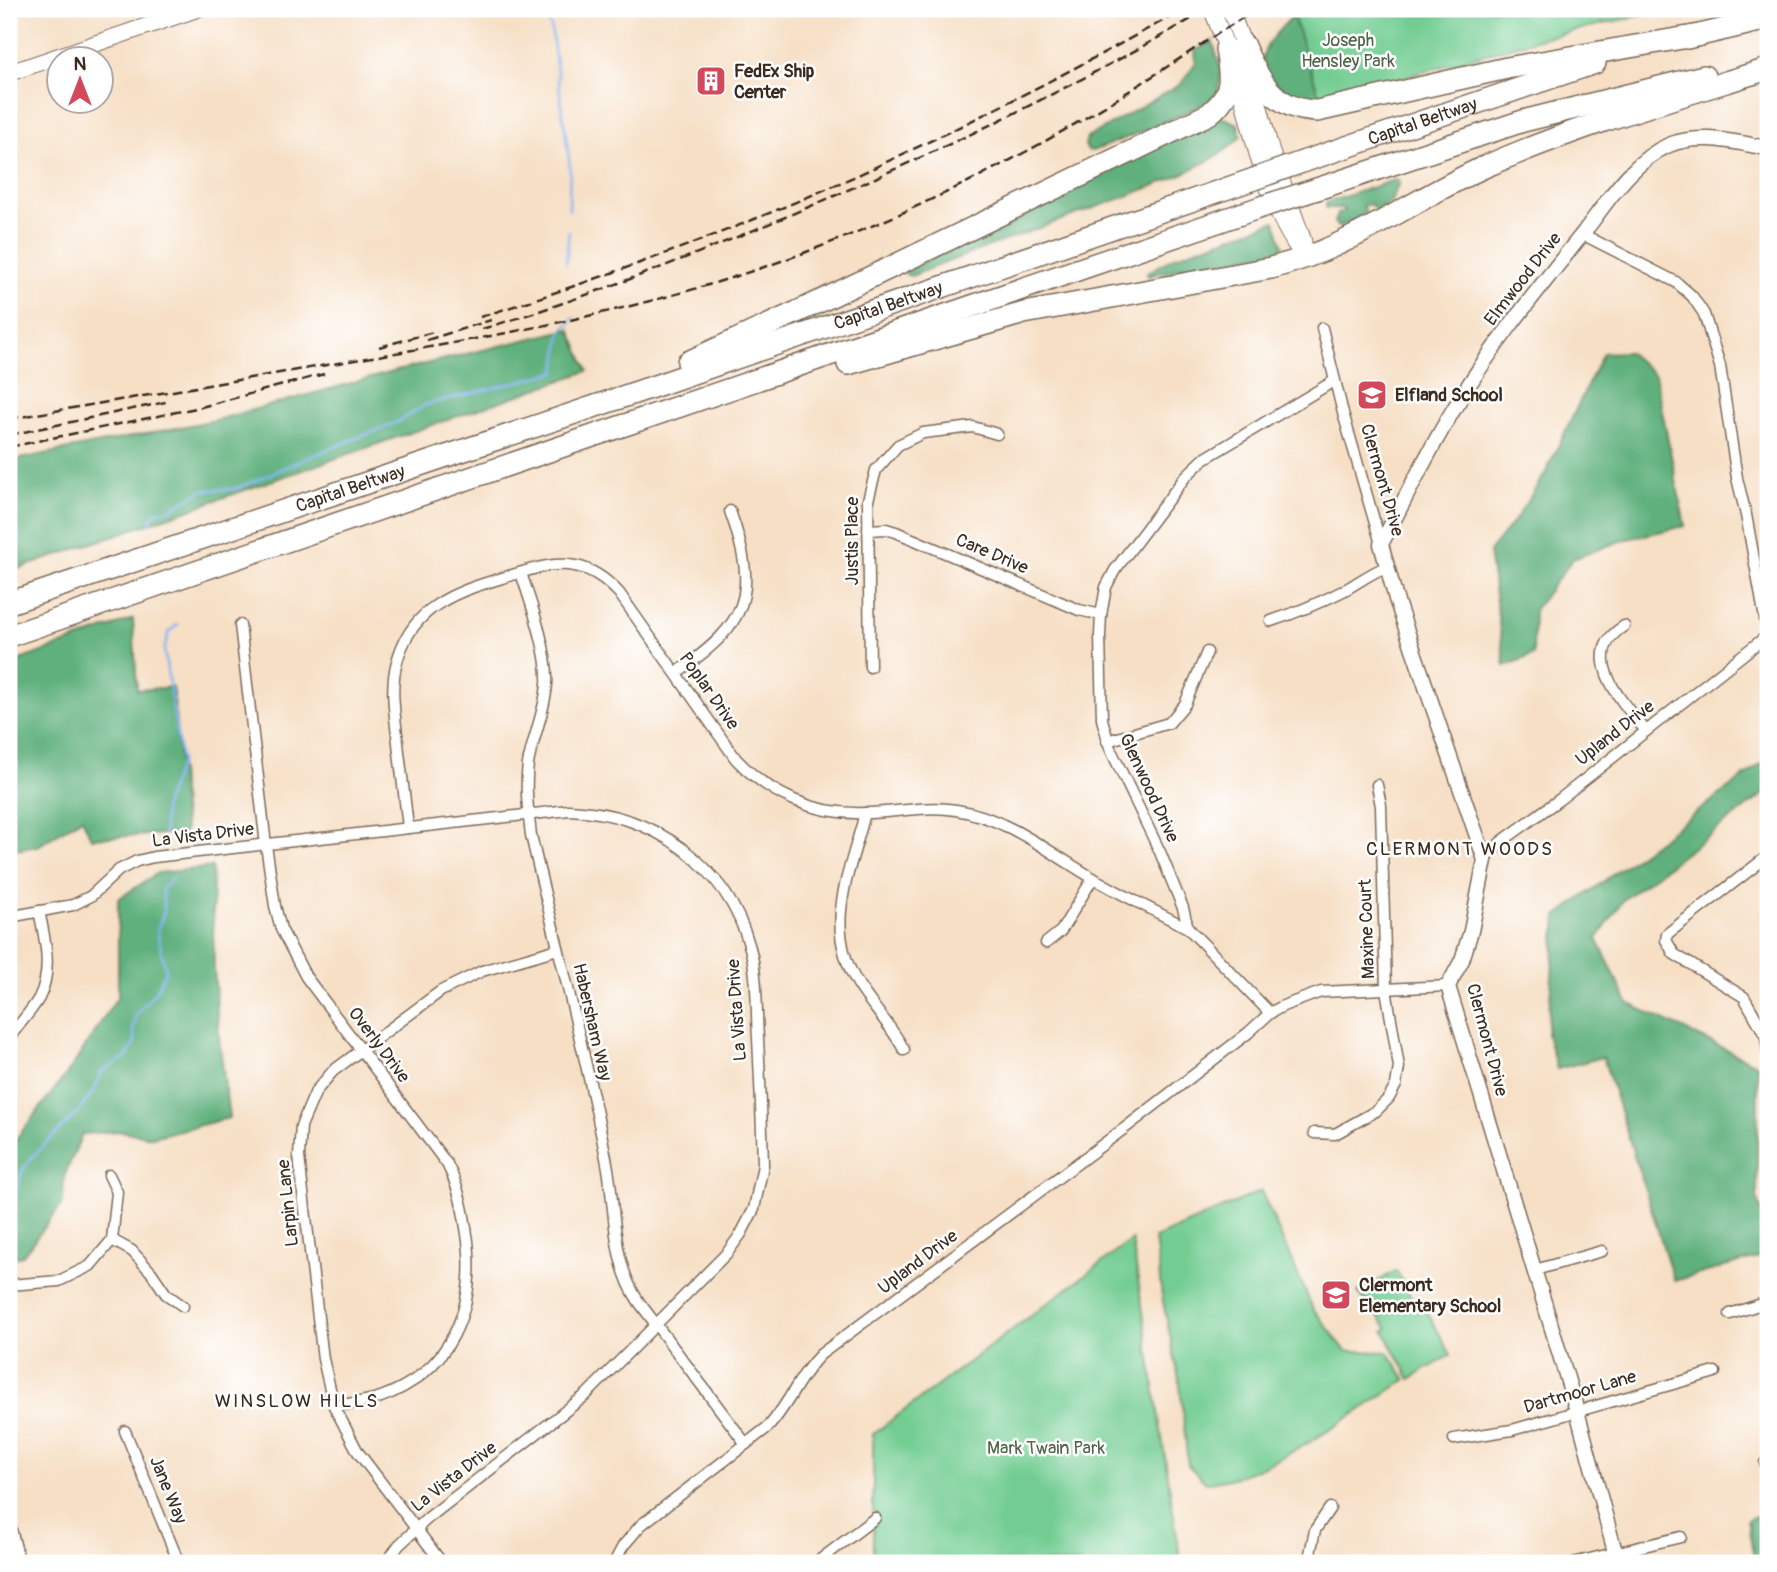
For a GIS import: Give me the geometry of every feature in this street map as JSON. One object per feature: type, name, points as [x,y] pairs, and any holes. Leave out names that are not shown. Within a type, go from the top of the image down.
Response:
[{"type":"highway","name":"Capital Beltway","points":[[9,603],[1594,64],[1768,19]]},
{"type":"highway","points":[[1234,47],[1270,93],[1292,107],[1317,111],[1507,68],[1700,35]]},
{"type":"highway","points":[[474,446],[639,384],[773,323],[1209,114],[1221,105],[1229,88],[1234,47]]},
{"type":"highway","name":"Capital Beltway","points":[[9,636],[1264,206],[1523,121],[1638,91],[1768,62]]},
{"type":"highway","points":[[581,442],[1011,316],[1094,298],[1270,268],[1305,258],[1336,245],[1450,183],[1505,159],[1562,136],[1768,69]]},
{"type":"main road","points":[[9,73],[197,9]]},
{"type":"main road","points":[[1212,9],[1234,47]]},
{"type":"main road","points":[[1230,9],[1240,88],[1257,155],[1285,226],[1305,258]]},
{"type":"street","name":"Elmwood Drive","points":[[1381,544],[1445,424],[1474,376],[1636,169],[1666,146],[1682,141],[1700,139],[1768,148]]},
{"type":"street","points":[[1583,234],[1676,282],[1692,296],[1704,314],[1720,366],[1737,478],[1768,635]]},
{"type":"street","name":"Clermont Drive","points":[[1322,328],[1334,381],[1386,567],[1455,778],[1485,860],[1471,931],[1462,960],[1448,986],[1577,1411],[1617,1558]]},
{"type":"street","name":"Glenwood Drive","points":[[1270,1013],[1188,928],[1183,908],[1160,852],[1107,741],[1100,698],[1101,615],[1106,587],[1115,570],[1195,467],[1216,450],[1334,381]]},
{"type":"street","name":"Justis Place","points":[[870,667],[868,499],[872,479],[882,461],[898,445],[922,433],[965,427],[982,428],[997,434]]},
{"type":"street","points":[[676,673],[718,642],[731,625],[741,604],[745,562],[730,511]]},
{"type":"street","name":"Care Drive","points":[[868,530],[886,529],[896,532],[1079,610],[1101,615]]},
{"type":"street","name":"Poplar Drive","points":[[408,828],[393,696],[395,670],[402,647],[419,621],[444,600],[466,589],[546,566],[564,565],[584,568],[605,579],[619,593],[736,759],[761,782],[785,796],[811,806],[841,812],[932,808],[975,813],[1003,825],[1093,878],[1188,928]]},
{"type":"street","points":[[1271,621],[1320,602],[1347,589],[1367,574],[1386,567]]},
{"type":"street","name":"Habersham Way","points":[[521,573],[544,652],[547,675],[545,697],[528,766],[531,835],[607,1162],[621,1265],[631,1290],[655,1325],[746,1444]]},
{"type":"street","name":"Overly Drive","points":[[240,625],[275,906],[288,946],[306,977],[439,1152],[453,1175],[464,1209],[470,1256],[466,1306],[444,1350],[426,1370],[409,1384],[384,1396],[334,1406]]},
{"type":"street","points":[[1624,626],[1617,630],[1607,645],[1605,670],[1612,688],[1646,731]]},
{"type":"street","name":"Upland Drive","points":[[1485,860],[1501,842],[1560,799],[1768,635]]},
{"type":"street","points":[[1107,741],[1169,723],[1185,704],[1207,652]]},
{"type":"street","name":"Maxine Court","points":[[1314,1133],[1335,1134],[1376,1111],[1389,1098],[1396,1085],[1399,1067],[1386,989],[1381,806],[1377,785]]},
{"type":"street","name":"La Vista Drive","points":[[9,917],[74,905],[91,896],[119,870],[137,861],[154,857],[569,810],[603,813],[635,822],[667,837],[696,859],[720,886],[739,917],[750,949],[755,983],[763,1154],[758,1195],[748,1221],[734,1245],[567,1412],[416,1529],[399,1545],[386,1563]]},
{"type":"street","points":[[865,813],[842,894],[839,914],[841,935],[847,960],[856,980],[904,1050]]},
{"type":"street","points":[[1768,856],[1667,934],[1666,940],[1674,954],[1744,997],[1765,1026],[1768,1054]]},
{"type":"street","points":[[1046,943],[1062,931],[1093,878]]},
{"type":"street","points":[[9,1038],[39,998],[45,979],[47,945],[39,911]]},
{"type":"street","name":"Larpin Lane","points":[[442,1563],[358,1452],[334,1406],[323,1359],[299,1141],[305,1114],[316,1091],[333,1071],[425,1001],[459,981],[505,963],[558,949]]},
{"type":"street","points":[[1270,1013],[1321,992],[1448,986]]},
{"type":"street","name":"Upland Drive","points":[[614,1563],[623,1546],[641,1525],[776,1419],[804,1372],[821,1354],[1118,1133],[1270,1013]]},
{"type":"street","points":[[9,1285],[59,1281],[90,1266],[112,1240],[117,1192],[109,1175]]},
{"type":"street","points":[[112,1240],[132,1251],[166,1293],[183,1306]]},
{"type":"street","points":[[1535,1270],[1602,1251]]},
{"type":"street","points":[[1730,1314],[1768,1303]]},
{"type":"street","name":"Dartmoor Lane","points":[[1454,1439],[1504,1432],[1715,1372]]},
{"type":"street","name":"Jane Way","points":[[124,1431],[179,1563]]},
{"type":"street","points":[[1308,1563],[1315,1530],[1330,1508]]},
{"type":"street","points":[[816,1563],[875,1518]]},
{"type":"street","points":[[9,1522],[20,1563]]},
{"type":"street","points":[[1573,1563],[1617,1558],[1681,1537]]},
{"type":"green space","name":"Joseph Hensley Park","points":[[1291,9],[1668,9],[1542,38],[1321,101]]},
{"type":"green space","points":[[1293,16],[1321,101],[1305,101],[1291,95],[1276,84],[1265,70],[1263,56],[1268,45]]},
{"type":"green space","points":[[1212,41],[1220,74],[1216,94],[1179,116],[1093,151],[1088,150],[1085,145],[1087,138],[1181,84],[1196,62],[1195,51]]},
{"type":"green space","points":[[1220,116],[1238,124],[1241,136],[1210,160],[1137,193],[911,276],[905,274],[905,270],[1016,221],[1090,180]]},
{"type":"green space","points":[[1397,179],[1399,183],[1390,203],[1376,210],[1370,204],[1363,206],[1366,212],[1359,219],[1338,227],[1334,222],[1337,214],[1344,211],[1342,208],[1326,208],[1326,203]]},
{"type":"green space","points":[[1275,221],[1283,246],[1276,252],[1148,276],[1147,273],[1176,256]]},
{"type":"green space","points":[[570,329],[588,371],[9,572],[9,461],[216,420],[396,371]]},
{"type":"green space","points":[[1628,352],[1655,375],[1685,526],[1623,540],[1573,559],[1534,610],[1533,655],[1505,666],[1489,552],[1517,517],[1545,474],[1603,353]]},
{"type":"green space","points":[[133,619],[137,690],[173,687],[185,833],[91,838],[82,818],[38,846],[9,851],[9,664]]},
{"type":"green space","points":[[1768,759],[1768,791],[1624,899],[1597,939],[1628,1003],[1758,1065],[1757,1197],[1768,1228],[1768,1255],[1674,1281],[1603,1057],[1557,1069],[1547,1035],[1557,916]]},
{"type":"green space","points":[[212,867],[214,969],[229,1118],[152,1137],[121,1131],[82,1134],[64,1177],[63,1203],[22,1256],[9,1259],[9,1148],[72,1067],[118,996],[118,899],[158,873]]},
{"type":"green space","points":[[1261,1191],[1313,1309],[1346,1351],[1388,1352],[1406,1380],[1336,1426],[1282,1457],[1230,1479],[1206,1483],[1188,1465],[1180,1384],[1162,1296],[1155,1238]]},
{"type":"green space","name":"Mark Twain Park","points":[[1132,1240],[1181,1563],[873,1563],[873,1434]]},
{"type":"green space","points":[[1396,1271],[1419,1311],[1425,1308],[1451,1355],[1410,1379],[1384,1331],[1388,1328],[1358,1292]]},
{"type":"green space","points":[[1768,1511],[1768,1563],[1755,1563],[1747,1520]]},
{"type":"waterway","points":[[545,15],[551,27],[570,166],[569,210]]},
{"type":"waterway","points":[[566,263],[569,231]]},
{"type":"waterway","points":[[149,524],[155,512],[169,510],[203,490],[235,489],[400,421],[425,405],[556,372],[561,332],[574,318]]},
{"type":"waterway","points":[[164,833],[164,806],[181,761],[164,650],[169,632],[178,624]]},
{"type":"waterway","points":[[9,1205],[26,1165],[89,1099],[101,1072],[127,1057],[135,1042],[133,1029],[136,1014],[156,991],[166,970],[157,931],[164,912],[162,889],[172,879]]},
{"type":"railway","points":[[480,317],[683,247],[833,186],[1072,70],[1184,9]]},
{"type":"railway","points":[[482,329],[660,268],[882,175],[1070,85],[1208,9]]},
{"type":"railway","points":[[9,419],[529,329],[673,295],[767,266],[890,218],[1010,160],[1108,104],[1256,9]]},
{"type":"railway","points":[[427,340],[491,320]]},
{"type":"railway","points":[[379,347],[437,331]]},
{"type":"railway","points":[[9,447],[201,407],[324,374]]},
{"type":"railway","points":[[9,435],[166,402]]},
{"type":"place","name":"FedEx Ship Center","points":[[711,81]]},
{"type":"place","name":"Elfland School","points":[[1372,395]]},
{"type":"place","name":"Clermont Elementary School","points":[[1336,1295]]},
{"type":"district","name":"CLERMONT WOODS","points":[[1460,849]]},
{"type":"district","name":"WINSLOW HILLS","points":[[297,1401]]}]
